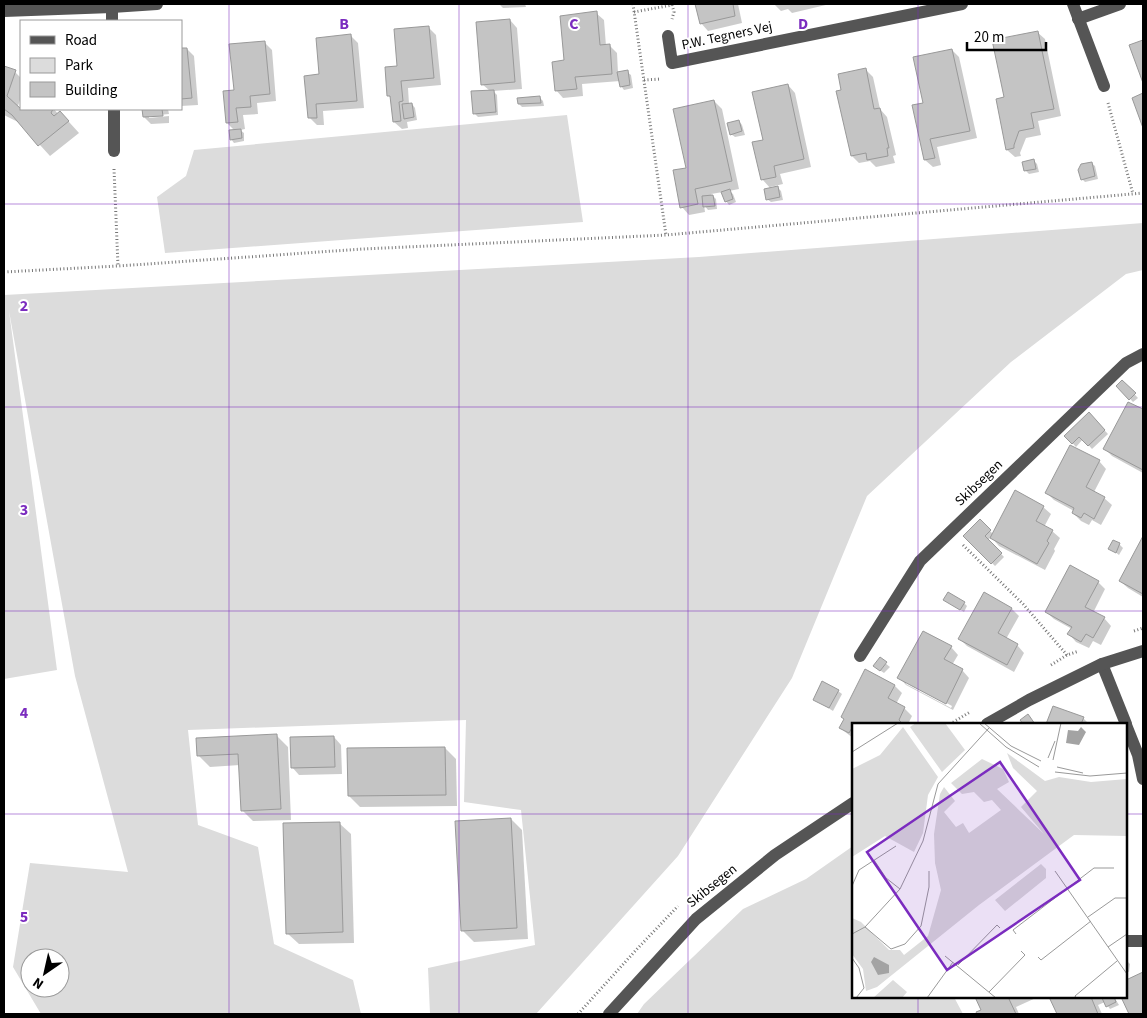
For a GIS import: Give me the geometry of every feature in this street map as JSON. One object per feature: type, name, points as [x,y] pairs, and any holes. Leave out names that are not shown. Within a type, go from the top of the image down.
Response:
[{"type":"street","points":[[4,10],[157,4]]},
{"type":"street","name":"P.W. Tegners Vej","points":[[668,36],[672,63],[962,4]]},
{"type":"street","points":[[1073,4],[1104,86]]},
{"type":"street","points":[[1078,19],[1120,4]]},
{"type":"street","points":[[112,5],[112,20]]},
{"type":"street","points":[[114,110],[114,151]]},
{"type":"street","name":"Skibsegen","points":[[860,656],[920,561],[1126,363],[1143,354]]},
{"type":"street","points":[[989,723],[1102,664],[1143,651]]},
{"type":"street","points":[[1102,664],[1125,723]]},
{"type":"street","points":[[1127,728],[1138,755],[1143,779]]},
{"type":"street","name":"Skibsegen","points":[[609,1014],[696,918],[775,855],[852,804]]},
{"type":"street","points":[[1127,941],[1143,941]]},
{"type":"path","points":[[633,4],[666,235]]},
{"type":"path","points":[[634,12],[672,5],[674,12],[668,36]]},
{"type":"path","points":[[1104,86],[1133,194]]},
{"type":"path","points":[[114,151],[118,266]]},
{"type":"path","points":[[4,272],[363,249],[666,235],[1143,193]]},
{"type":"path","points":[[950,532],[1023,604],[1067,656]]},
{"type":"green space","points":[[567,115],[583,222],[165,253],[157,197],[186,176],[194,150]]},
{"type":"green space","points":[[1143,223],[1143,270],[1126,274],[1011,362],[867,496],[792,678],[678,856],[536,1014],[430,1014],[428,968],[535,945],[521,810],[464,802],[466,720],[188,730],[198,825],[258,847],[274,944],[353,980],[361,1014],[41,1014],[31,998],[70,998],[70,948],[20,948],[20,979],[13,967],[30,863],[128,872],[75,676],[9,311],[57,670],[4,679],[4,295],[699,257]]},
{"type":"green space","points":[[852,847],[852,998],[955,998],[963,1014],[637,1014],[644,1004],[743,909],[806,879]]},
{"type":"building","points":[[695,4],[733,4],[735,16],[700,24]]},
{"type":"building","points":[[597,11],[600,45],[610,44],[612,74],[575,77],[577,89],[555,91],[552,62],[564,60],[560,16]]},
{"type":"building","points":[[510,19],[515,82],[481,85],[476,22]]},
{"type":"building","points":[[429,26],[434,78],[401,81],[403,101],[399,102],[401,121],[393,122],[390,96],[387,96],[385,67],[397,66],[394,29]]},
{"type":"building","points":[[1038,31],[1054,109],[1031,113],[1034,128],[1019,131],[1014,148],[1006,150],[996,99],[1004,97],[992,40]]},
{"type":"building","points":[[351,34],[357,101],[316,104],[317,118],[308,118],[304,76],[319,74],[316,38]]},
{"type":"building","points":[[1143,40],[1143,83],[1129,45]]},
{"type":"building","points":[[265,41],[270,94],[250,96],[251,107],[236,108],[238,122],[226,123],[223,91],[234,90],[229,44]]},
{"type":"building","points":[[182,48],[187,48],[192,98],[182,99]]},
{"type":"building","points":[[952,49],[970,131],[930,139],[935,158],[924,160],[912,105],[923,103],[913,57]]},
{"type":"building","points":[[4,66],[16,70],[7,96],[20,110],[52,110],[51,113],[54,116],[60,111],[69,121],[38,146],[12,115],[4,109]]},
{"type":"building","points":[[866,68],[874,109],[880,108],[889,148],[887,148],[888,156],[867,160],[866,153],[851,156],[836,91],[841,90],[838,74]]},
{"type":"building","points":[[628,70],[630,85],[620,87],[617,72]]},
{"type":"building","points":[[788,84],[804,159],[774,166],[776,177],[761,180],[752,142],[763,140],[752,92]]},
{"type":"building","points":[[494,90],[496,112],[473,114],[471,91]]},
{"type":"building","points":[[1143,93],[1143,128],[1132,98]]},
{"type":"building","points":[[540,96],[541,103],[518,104],[517,98]]},
{"type":"building","points":[[714,100],[732,181],[695,189],[698,204],[680,208],[673,170],[686,168],[673,109]]},
{"type":"building","points":[[412,103],[414,117],[404,119],[402,104]]},
{"type":"building","points":[[142,110],[162,110],[163,116],[143,117]]},
{"type":"building","points":[[739,120],[742,131],[730,135],[727,123]]},
{"type":"building","points":[[241,129],[242,138],[230,140],[229,130]]},
{"type":"building","points":[[1034,159],[1036,169],[1024,171],[1022,162]]},
{"type":"building","points":[[1092,162],[1095,176],[1081,180],[1078,170],[1081,164]]},
{"type":"building","points":[[778,186],[780,197],[766,200],[764,189]]},
{"type":"building","points":[[730,189],[733,199],[725,202],[721,192]]},
{"type":"building","points":[[713,195],[715,206],[703,207],[702,196]]},
{"type":"building","points":[[1122,380],[1136,393],[1129,400],[1116,386]]},
{"type":"building","points":[[1128,402],[1143,409],[1143,470],[1103,449]]},
{"type":"building","points":[[1089,412],[1105,430],[1088,446],[1079,437],[1072,444],[1064,436]]},
{"type":"building","points":[[1070,445],[1100,460],[1086,487],[1105,497],[1094,519],[1084,513],[1081,518],[1072,513],[1074,508],[1045,493]]},
{"type":"building","points":[[1015,490],[1044,506],[1036,521],[1053,530],[1047,541],[1049,543],[1037,564],[990,538]]},
{"type":"building","points":[[980,519],[991,530],[985,536],[1002,553],[991,564],[963,536]]},
{"type":"building","points":[[1143,536],[1143,594],[1119,581]]},
{"type":"building","points":[[1113,540],[1120,543],[1116,553],[1108,549]]},
{"type":"building","points":[[1070,565],[1099,581],[1085,607],[1105,617],[1093,638],[1086,634],[1081,642],[1067,634],[1072,627],[1045,612]]},
{"type":"building","points":[[948,592],[965,602],[960,610],[943,600]]},
{"type":"building","points":[[984,592],[1012,608],[998,633],[1018,644],[1007,665],[958,639]]},
{"type":"building","points":[[923,631],[952,646],[944,659],[963,669],[946,704],[897,678]]},
{"type":"building","points":[[880,657],[887,662],[880,671],[873,666]]},
{"type":"building","points":[[865,669],[895,685],[888,698],[905,707],[899,720],[900,723],[852,723],[849,733],[839,728],[844,719],[841,717]]},
{"type":"building","points":[[822,681],[839,690],[829,708],[813,700]]},
{"type":"building","points":[[1053,706],[1084,717],[1081,723],[1046,723]]},
{"type":"building","points":[[1028,714],[1034,723],[1022,723],[1020,720]]},
{"type":"building","points":[[277,734],[281,809],[241,811],[238,754],[197,756],[196,738]]},
{"type":"building","points":[[334,736],[335,767],[291,768],[290,737]]},
{"type":"building","points":[[445,747],[446,795],[348,796],[347,748]]},
{"type":"building","points":[[511,818],[517,928],[461,931],[455,821]]},
{"type":"building","points":[[340,822],[343,932],[286,934],[283,823]]},
{"type":"building","points":[[1143,972],[1143,1014],[1129,1014],[1121,998],[1127,998],[1127,980]]},
{"type":"building","points":[[975,998],[1012,998],[1009,999],[1016,1014],[977,1014],[976,1012],[981,1010]]},
{"type":"building","points":[[1049,998],[1091,998],[1098,1014],[1057,1014]]},
{"type":"building","points":[[1102,998],[1114,998],[1116,1002],[1106,1007]]}]
